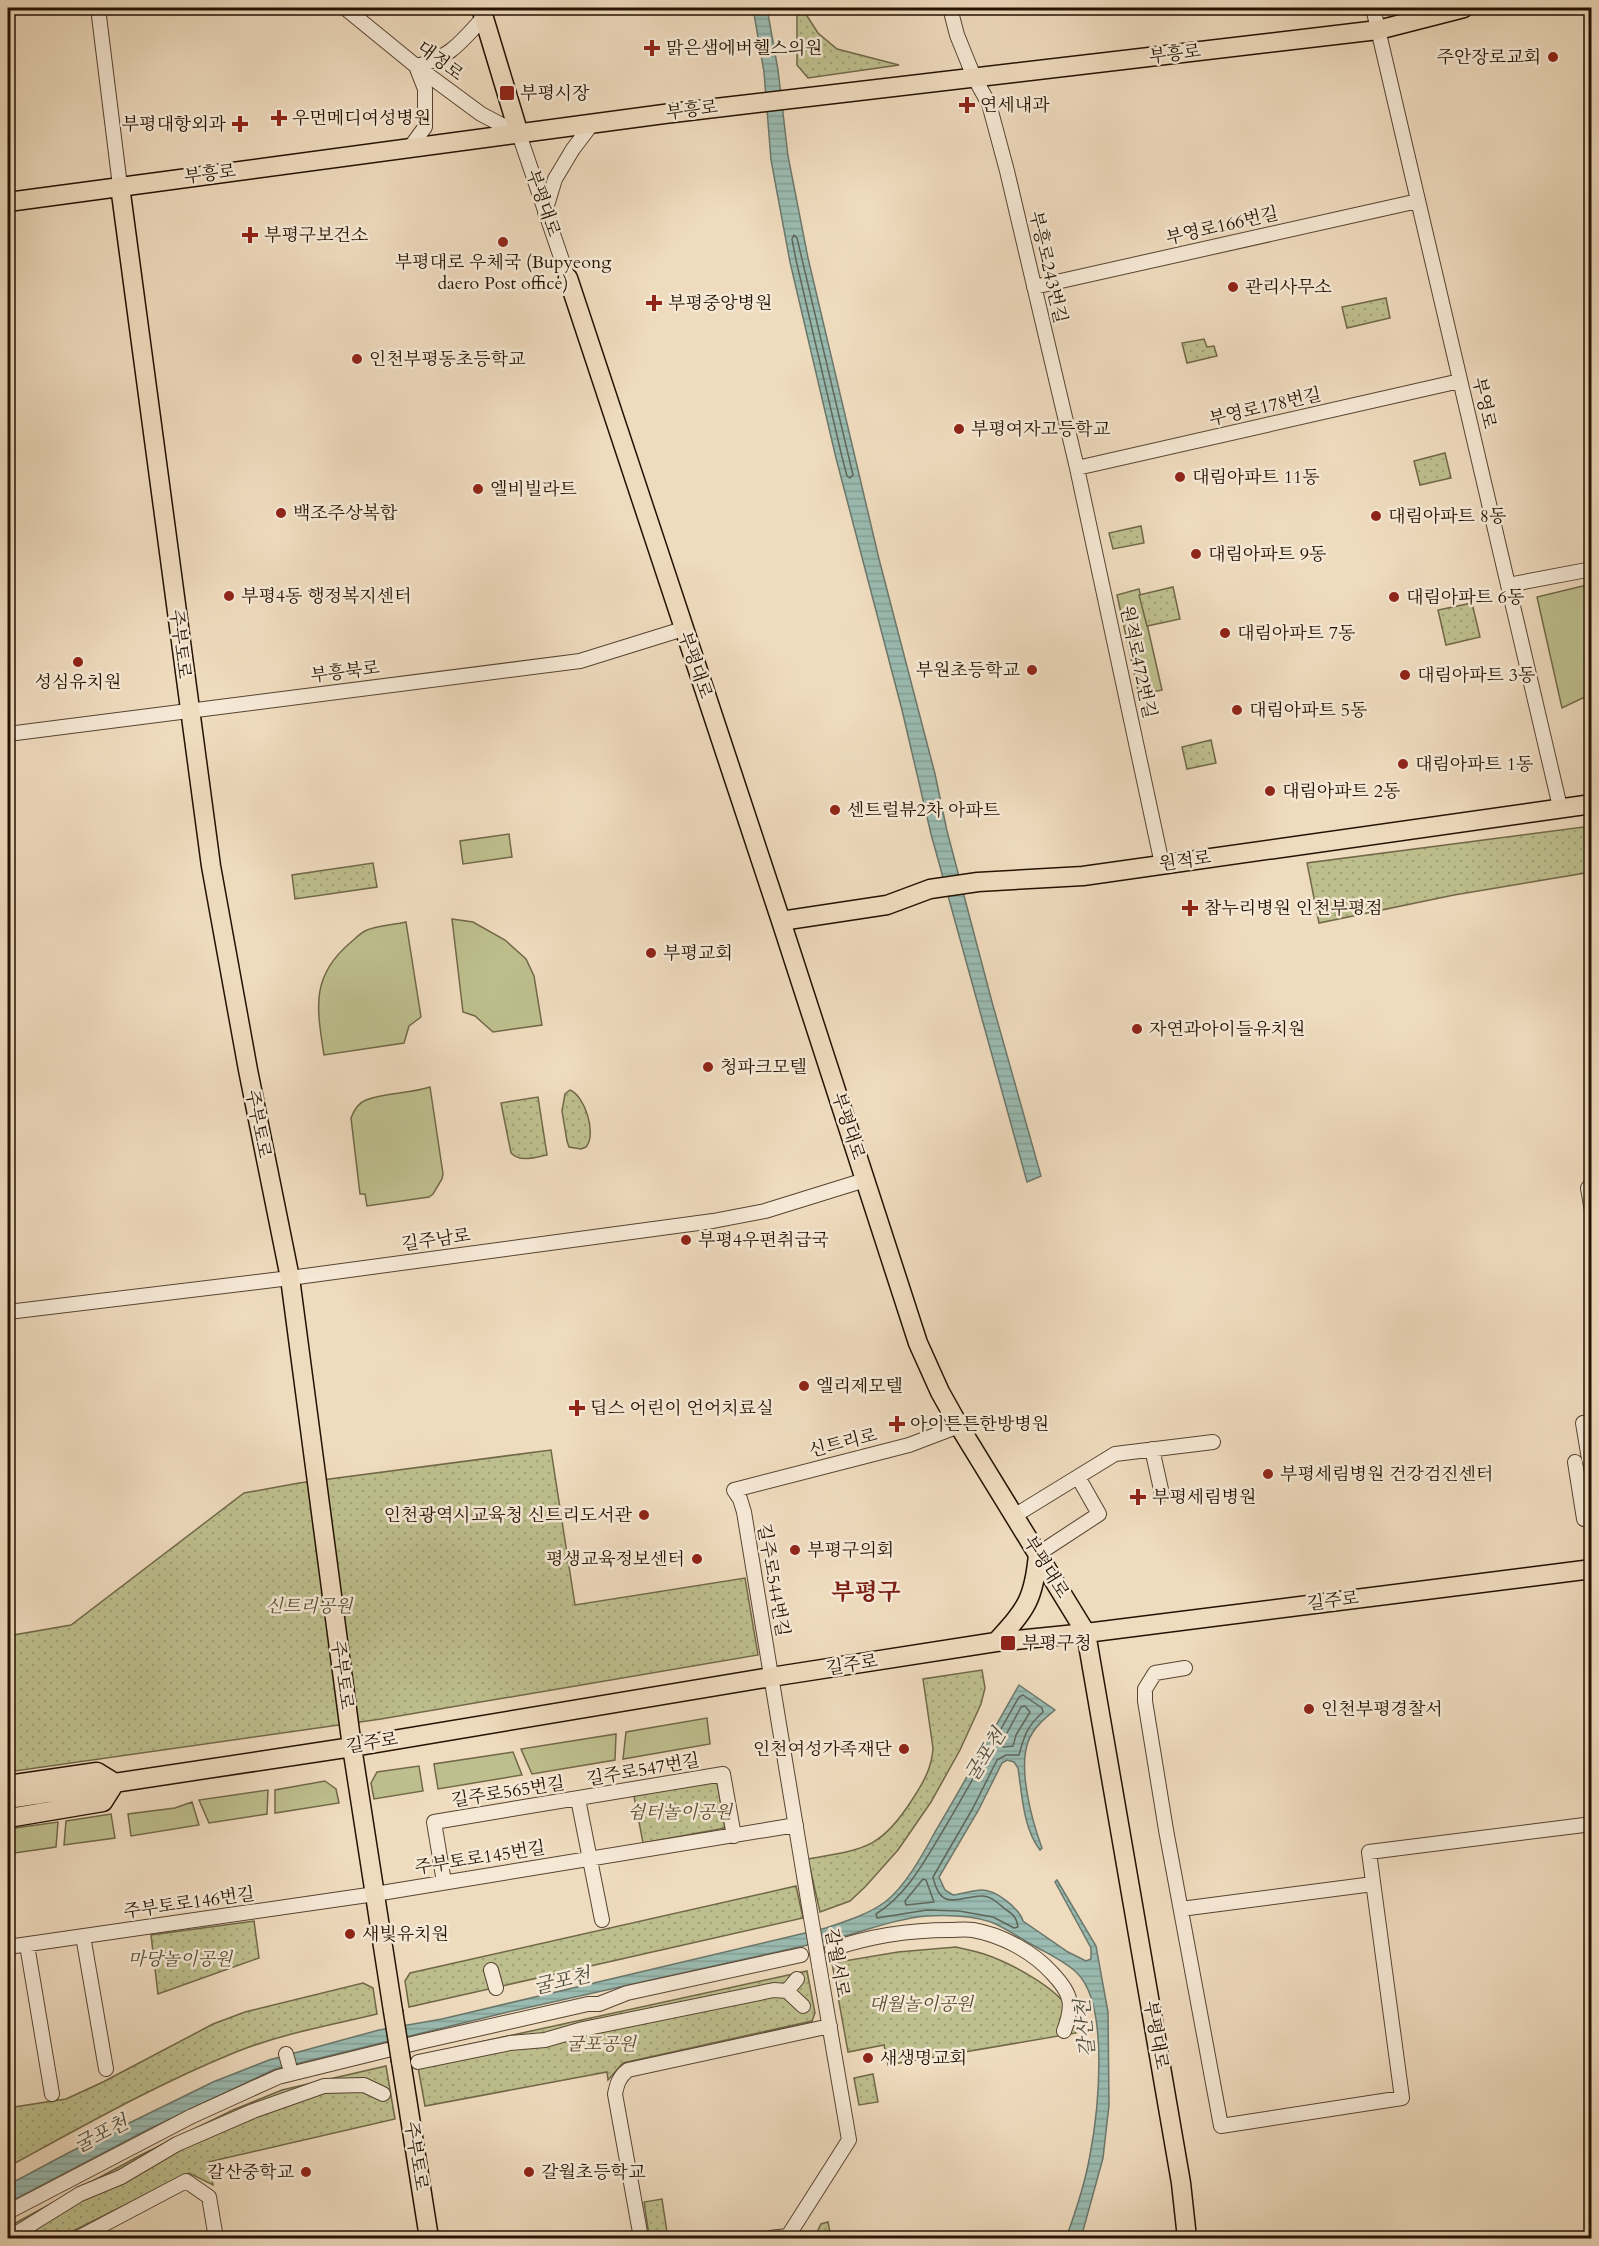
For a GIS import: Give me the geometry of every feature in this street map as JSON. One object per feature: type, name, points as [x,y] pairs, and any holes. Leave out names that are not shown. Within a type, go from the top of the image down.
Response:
[{"type":"main road","name":"부흥로","points":[[8,202],[734,105],[1378,30],[1464,8]]},
{"type":"main road","name":"부평대로","points":[[482,12],[519,134]]},
{"type":"main road","name":"주부토로","points":[[120,186],[211,866],[248,1070],[290,1278],[352,1747],[393,2011],[409,2062],[429,2238]]},
{"type":"main road","name":"부평대로","points":[[568,278],[921,1351],[959,1426],[1086,1633],[1181,2183],[1187,2238]]},
{"type":"main road","name":"원적로","points":[[781,921],[887,905],[930,890],[978,882],[1083,876],[1592,804]]},
{"type":"main road","points":[[996,1642],[1019,1618],[1029,1599],[1034,1587],[1038,1554]]},
{"type":"main road","name":"길주로","points":[[8,1799],[352,1747],[996,1642],[1086,1633],[1592,1569]]},
{"type":"main road","name":"길주로","points":[[8,1785],[97,1772],[115,1783]]},
{"type":"main road","points":[[8,1818],[103,1802],[115,1783]]},
{"type":"street","name":"주부토로","points":[[98,8],[120,186]]},
{"type":"street","name":"대정로","points":[[345,8],[416,66],[481,114],[519,134]]},
{"type":"street","name":"부흥로243번길","points":[[950,8],[957,35],[974,77],[989,104],[1077,468]]},
{"type":"street","name":"부영로","points":[[1373,8],[1560,807]]},
{"type":"street","points":[[409,149],[425,128],[425,89],[416,66],[429,63],[453,51],[482,12]]},
{"type":"street","points":[[545,212],[555,179],[591,124]]},
{"type":"street","name":"부평대로","points":[[519,134],[568,278]]},
{"type":"street","name":"부영로166번길","points":[[1034,287],[1418,201]]},
{"type":"street","name":"부영로178번길","points":[[1077,468],[1460,381]]},
{"type":"street","name":"원적로472번길","points":[[1077,468],[1162,864]]},
{"type":"street","points":[[1508,585],[1592,569]]},
{"type":"street","name":"부흥북로","points":[[8,734],[580,661],[683,629]]},
{"type":"street","name":"길주남로","points":[[8,1312],[290,1278],[712,1221],[765,1211],[865,1180]]},
{"type":"street","points":[[1588,1188],[1592,1211]]},
{"type":"street","points":[[1592,1422],[1583,1423],[1579,1461],[1584,1519],[1592,1518]]},
{"type":"street","name":"신트리로","points":[[734,1490],[909,1445],[959,1426]]},
{"type":"street","points":[[1014,1516],[1115,1454],[1213,1442]]},
{"type":"street","points":[[1152,1449],[1162,1494]]},
{"type":"street","points":[[1038,1554],[1099,1514],[1078,1477]]},
{"type":"street","name":"길주로544번길","points":[[734,1490],[744,1512],[771,1677]]},
{"type":"street","points":[[1185,1668],[1155,1673],[1144,1689],[1160,1795],[1221,2126],[1402,2098],[1369,1852],[1592,1824]]},
{"type":"street","name":"갈월서로","points":[[771,1677],[849,2140],[789,2237]]},
{"type":"street","name":"길주로547번길","points":[[578,1799],[723,1774],[734,1836]]},
{"type":"street","points":[[578,1799],[602,1920]]},
{"type":"street","name":"길주로565번길","points":[[444,1882],[434,1822],[578,1799]]},
{"type":"street","name":"주부토로145번길","points":[[375,1894],[796,1826]]},
{"type":"street","points":[[1181,1910],[1373,1884]]},
{"type":"street","name":"주부토로146번길","points":[[8,1947],[375,1894]]},
{"type":"street","points":[[832,1949],[856,1941],[928,1930],[972,1930],[999,1937],[1021,1948],[1044,1964],[1066,1988],[1071,2011],[1064,2031]]},
{"type":"street","points":[[83,1936],[106,2069]]},
{"type":"street","points":[[27,1945],[52,2094]]},
{"type":"street","points":[[8,2212],[192,2116],[278,2077],[439,2037],[588,2004],[599,2004],[636,1991],[801,1955]]},
{"type":"street","points":[[491,1970],[496,1988]]},
{"type":"street","points":[[787,1991],[797,1979]]},
{"type":"street","points":[[409,2062],[510,2043],[545,2040],[584,2029],[752,1993],[787,1991],[803,2006]]},
{"type":"street","points":[[641,2238],[615,2094],[622,2074],[628,2070],[830,2026]]},
{"type":"street","points":[[9,2238],[80,2194],[122,2177],[177,2144],[202,2137],[253,2111],[324,2086],[364,2085],[383,2094]]},
{"type":"street","points":[[78,2238],[186,2181],[209,2197],[216,2238]]},
{"type":"street","points":[[770,2238],[789,2237]]},
{"type":"green space","points":[[797,8],[802,8],[818,33],[837,49],[899,65],[808,78],[797,65]]},
{"type":"green space","points":[[1386,298],[1390,318],[1347,328],[1342,307]]},
{"type":"green space","points":[[1204,339],[1207,347],[1214,346],[1217,356],[1187,363],[1182,343]]},
{"type":"green space","points":[[1445,453],[1451,478],[1420,485],[1414,461]]},
{"type":"green space","points":[[1141,526],[1144,543],[1113,549],[1109,533]]},
{"type":"green space","points":[[1591,584],[1591,694],[1562,708],[1537,597]]},
{"type":"green space","points":[[1173,587],[1180,619],[1147,626],[1139,595]]},
{"type":"green space","points":[[1139,589],[1162,690],[1139,695],[1117,595]]},
{"type":"green space","points":[[1472,603],[1480,637],[1446,645],[1438,610]]},
{"type":"green space","points":[[1211,740],[1216,763],[1187,769],[1182,747]]},
{"type":"green space","points":[[1591,826],[1591,872],[1454,895],[1319,923],[1307,863]]},
{"type":"green space","points":[[509,834],[512,857],[463,864],[460,841]]},
{"type":"green space","points":[[373,863],[377,887],[295,899],[292,875]]},
{"type":"green space","points":[[452,919],[473,922],[505,940],[526,959],[534,976],[542,1025],[493,1032],[475,1016],[463,1012]]},
{"type":"green space","points":[[406,922],[421,1017],[409,1026],[404,1043],[324,1055],[319,1023],[319,995],[328,968],[337,956],[363,932],[374,927]]},
{"type":"green space","points":[[430,1087],[442,1179],[429,1197],[367,1206],[365,1194],[360,1194],[351,1118],[353,1112],[361,1103],[374,1097]]},
{"type":"green space","points":[[570,1090],[585,1107],[590,1125],[589,1141],[586,1147],[581,1149],[569,1147],[567,1141],[562,1111],[565,1094]]},
{"type":"green space","points":[[538,1097],[547,1155],[519,1158],[511,1153],[501,1103]]},
{"type":"green space","name":"신트리공원","points":[[551,1450],[575,1605],[745,1578],[758,1655],[381,1719],[8,1772],[8,1636],[71,1625],[244,1493],[299,1483]]},
{"type":"green space","points":[[982,1670],[985,1688],[981,1704],[960,1750],[931,1802],[898,1850],[865,1887],[850,1901],[820,1912],[808,1859],[857,1849],[880,1838],[901,1816],[926,1775],[933,1748],[923,1679]]},
{"type":"green space","points":[[707,1718],[710,1744],[623,1759],[626,1732]]},
{"type":"green space","points":[[616,1734],[615,1760],[532,1774],[521,1749]]},
{"type":"green space","points":[[513,1752],[522,1775],[438,1789],[434,1764]]},
{"type":"green space","points":[[419,1766],[423,1791],[374,1799],[371,1783],[377,1772]]},
{"type":"green space","points":[[325,1781],[336,1789],[339,1803],[275,1813],[275,1790]]},
{"type":"green space","name":"쉼터놀이공원","points":[[717,1781],[725,1828],[643,1843],[634,1796]]},
{"type":"green space","points":[[268,1790],[267,1814],[209,1823],[199,1800]]},
{"type":"green space","points":[[192,1802],[199,1825],[131,1836],[128,1814],[175,1808]]},
{"type":"green space","points":[[111,1814],[115,1838],[64,1845],[66,1821]]},
{"type":"green space","points":[[58,1822],[56,1847],[8,1854],[8,1829]]},
{"type":"green space","points":[[796,1886],[803,1918],[409,2007],[405,1981],[410,1973]]},
{"type":"green space","name":"마당놀이공원","points":[[254,1921],[259,1958],[158,1994],[151,1935]]},
{"type":"green space","name":"대월놀이공원","points":[[956,1947],[994,1958],[1043,1984],[1063,2001],[1069,2010],[1076,2033],[888,2065],[884,2045],[848,2052],[832,1963],[898,1952]]},
{"type":"green space","name":"굴포공원","points":[[807,1971],[815,2013],[812,2021],[623,2063],[608,2080],[607,2072],[425,2106],[416,2056]]},
{"type":"green space","points":[[363,1983],[373,1988],[377,2014],[288,2035],[207,2064],[92,2121],[8,2167],[8,2108],[66,2099],[213,2024],[245,2012]]},
{"type":"green space","points":[[386,2066],[395,2119],[208,2162],[213,2185],[189,2173],[59,2238],[8,2238],[8,2227],[139,2156],[233,2110],[282,2090]]},
{"type":"green space","points":[[873,2074],[878,2102],[859,2105],[854,2078]]},
{"type":"green space","points":[[662,2199],[667,2232],[649,2235],[644,2202]]},
{"type":"green space","points":[[828,2222],[831,2238],[814,2238],[821,2224]]},
{"type":"water","points":[[753,8],[767,8],[778,70],[788,156],[808,258],[879,559],[935,774],[947,831],[1041,1176],[1027,1182],[931,834],[902,710],[836,458],[790,262],[771,160],[764,72]]},
{"type":"water","name":"굴포천","points":[[1019,1685],[1055,1710],[1033,1732],[1025,1753],[1025,1781],[1034,1824],[1042,1848],[1040,1850],[1030,1832],[1022,1800],[1018,1768],[1014,1762],[1007,1760],[1002,1763],[978,1811],[939,1877],[945,1890],[953,1895],[982,1890],[1000,1896],[1012,1905],[1023,1921],[1068,1952],[1086,1961],[1091,1959],[1091,1948],[1055,1882],[1057,1880],[1096,1946],[1108,2012],[1109,2105],[1103,2158],[1081,2238],[1066,2238],[1086,2176],[1096,2113],[1098,2034],[1094,2009],[1087,1988],[1077,1973],[1067,1965],[1001,1927],[984,1920],[951,1916],[927,1916],[902,1920],[830,1940],[508,2012],[275,2069],[147,2130],[8,2203],[8,2185],[213,2082],[269,2060],[379,2030],[442,2019],[826,1928],[871,1911],[892,1896],[913,1870]]},
{"type":"place","name":"맑은샘에버헬스의원","points":[[652,48]]},
{"type":"place","name":"주안장로교회","points":[[1553,57]]},
{"type":"place","name":"부평시장","points":[[507,93]]},
{"type":"place","name":"연세내과","points":[[967,105]]},
{"type":"place","name":"우먼메디여성병원","points":[[279,118]]},
{"type":"place","name":"부평대항외과","points":[[240,124]]},
{"type":"place","name":"부평구보건소","points":[[250,235]]},
{"type":"place","name":"부평대로 우체국 (Bupyeong daero Post office)","points":[[503,242]]},
{"type":"place","name":"관리사무소","points":[[1233,287]]},
{"type":"place","name":"부평중앙병원","points":[[654,303]]},
{"type":"place","name":"인천부평동초등학교","points":[[357,359]]},
{"type":"place","name":"부평여자고등학교","points":[[959,429]]},
{"type":"place","name":"대림아파트 11동","points":[[1180,477]]},
{"type":"place","name":"엘비빌라트","points":[[478,489]]},
{"type":"place","name":"백조주상복합","points":[[281,513]]},
{"type":"place","name":"대림아파트 8동","points":[[1376,516]]},
{"type":"place","name":"대림아파트 9동","points":[[1196,554]]},
{"type":"place","name":"부평4동 행정복지센터","points":[[229,596]]},
{"type":"place","name":"대림아파트 6동","points":[[1394,597]]},
{"type":"place","name":"대림아파트 7동","points":[[1225,633]]},
{"type":"place","name":"성심유치원","points":[[78,662]]},
{"type":"place","name":"부원초등학교","points":[[1032,670]]},
{"type":"place","name":"대림아파트 3동","points":[[1405,675]]},
{"type":"place","name":"대림아파트 5동","points":[[1237,710]]},
{"type":"place","name":"대림아파트 1동","points":[[1403,764]]},
{"type":"place","name":"대림아파트 2동","points":[[1270,791]]},
{"type":"place","name":"센트럴뷰2차 아파트","points":[[835,810]]},
{"type":"place","name":"참누리병원 인천부평점","points":[[1190,908]]},
{"type":"place","name":"부평교회","points":[[651,953]]},
{"type":"place","name":"자연과아이들유치원","points":[[1137,1029]]},
{"type":"place","name":"청파크모텔","points":[[708,1067]]},
{"type":"place","name":"부평4우편취급국","points":[[686,1240]]},
{"type":"place","name":"엘리제모텔","points":[[804,1386]]},
{"type":"place","name":"딥스 어린이 언어치료실","points":[[577,1408]]},
{"type":"place","name":"아이튼튼한방병원","points":[[897,1424]]},
{"type":"place","name":"부평세림병원 건강검진센터","points":[[1268,1474]]},
{"type":"place","name":"부평세림병원","points":[[1138,1497]]},
{"type":"place","name":"인천광역시교육청 신트리도서관","points":[[644,1515]]},
{"type":"place","name":"부평구의회","points":[[795,1550]]},
{"type":"place","name":"평생교육정보센터","points":[[697,1559]]},
{"type":"place","name":"부평구청","points":[[1008,1643]]},
{"type":"place","name":"인천부평경찰서","points":[[1309,1709]]},
{"type":"place","name":"인천여성가족재단","points":[[904,1749]]},
{"type":"place","name":"새빛유치원","points":[[350,1934]]},
{"type":"place","name":"새생명교회","points":[[868,2058]]},
{"type":"place","name":"갈산중학교","points":[[306,2172]]},
{"type":"place","name":"갈월초등학교","points":[[529,2172]]},
{"type":"district","name":"부평구","points":[[866,1592]]},
{"type":"water label","name":"갈산천","points":[[1085,2028]]}]
